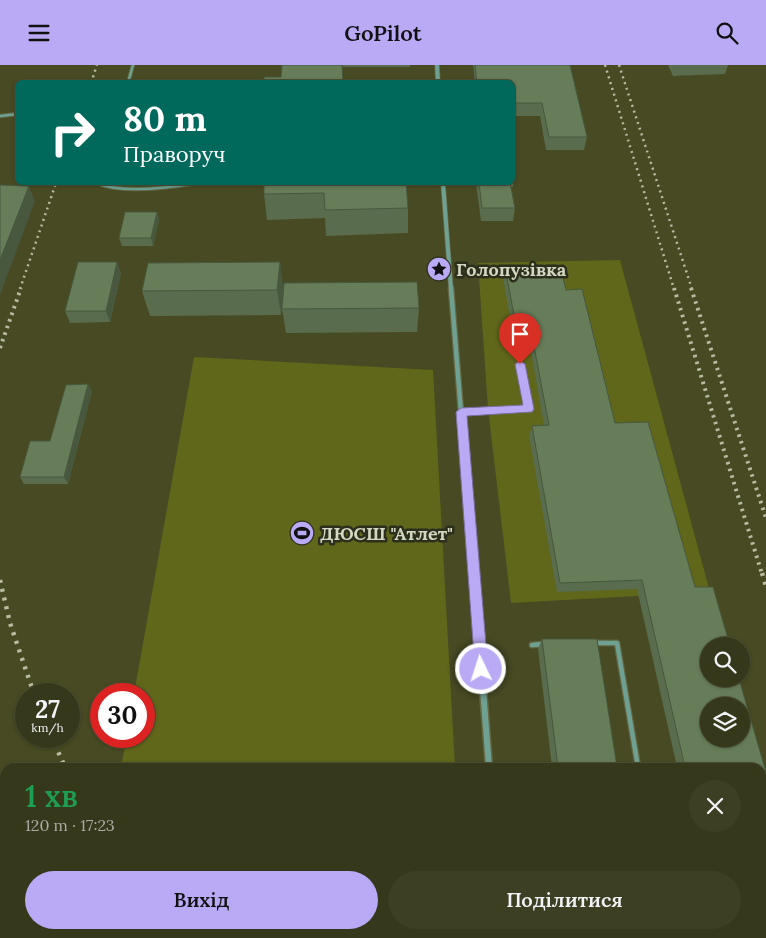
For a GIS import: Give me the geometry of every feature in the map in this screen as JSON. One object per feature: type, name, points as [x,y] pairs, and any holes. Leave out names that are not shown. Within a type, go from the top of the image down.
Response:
[{"type":"street","points":[[437,65],[438,80]]},
{"type":"street","points":[[443,185],[489,763]]},
{"type":"lane","points":[[129,80],[133,65]]},
{"type":"lane","points":[[0,116],[15,114]]},
{"type":"lane","points":[[102,185],[108,187],[149,188],[178,185]]},
{"type":"lane","points":[[461,412],[529,409],[520,364]]},
{"type":"lane","points":[[589,643],[617,643],[637,763]]},
{"type":"lane","points":[[532,645],[551,644]]},
{"type":"green space","name":"ДЮСШ \"Атлет\"","points":[[620,260],[710,592],[511,603],[488,409],[478,263]]},
{"type":"green space","name":"ДЮСШ \"Атлет\"","points":[[194,357],[433,370],[455,763],[122,763],[125,748],[155,748],[155,683],[136,683]]},
{"type":"building","points":[[282,65],[342,65],[343,80],[264,80],[264,77],[281,77]]},
{"type":"building","points":[[475,65],[570,65],[587,137],[549,137],[542,103],[515,103],[515,80],[477,80]]},
{"type":"building","points":[[0,185],[29,186],[0,260]]},
{"type":"building","points":[[264,185],[406,185],[408,208],[325,210],[324,193],[264,194]]},
{"type":"building","points":[[479,185],[510,185],[515,208],[482,208]]},
{"type":"building","points":[[125,212],[157,212],[151,238],[119,238]]},
{"type":"building","points":[[78,262],[117,262],[106,311],[65,311]]},
{"type":"building","points":[[280,262],[277,290],[142,291],[148,263]]},
{"type":"building","points":[[560,265],[566,290],[582,289],[615,423],[648,422],[695,587],[713,587],[727,637],[700,637],[700,687],[741,687],[744,697],[700,697],[700,747],[750,747],[750,717],[763,763],[684,763],[642,580],[560,583],[532,426],[549,425],[533,341],[519,342],[505,267]]},
{"type":"building","points":[[417,282],[419,308],[282,309],[284,283]]},
{"type":"building","points":[[88,384],[64,477],[20,477],[30,441],[50,441],[66,385]]},
{"type":"building","points":[[542,639],[597,639],[616,763],[558,763]]},
{"type":"railway","points":[[92,80],[97,65]]},
{"type":"railway","points":[[605,65],[674,289]]},
{"type":"railway","points":[[619,65],[692,289]]},
{"type":"railway","points":[[20,289],[55,185]]},
{"type":"railway","points":[[0,348],[21,288]]},
{"type":"railway","points":[[674,288],[762,574]]},
{"type":"railway","points":[[691,288],[766,518]]},
{"type":"railway","points":[[762,573],[766,586]]},
{"type":"railway","points":[[0,580],[10,623],[30,683]]},
{"type":"railway","points":[[56,748],[63,763]]},
{"type":"place","name":"Голопузівка","points":[[439,269]]},
{"type":"place","name":"ДЮСШ \"Атлет\"","points":[[302,533]]},
{"type":"route","points":[[481,669],[461,412],[529,409],[520,364]]}]
